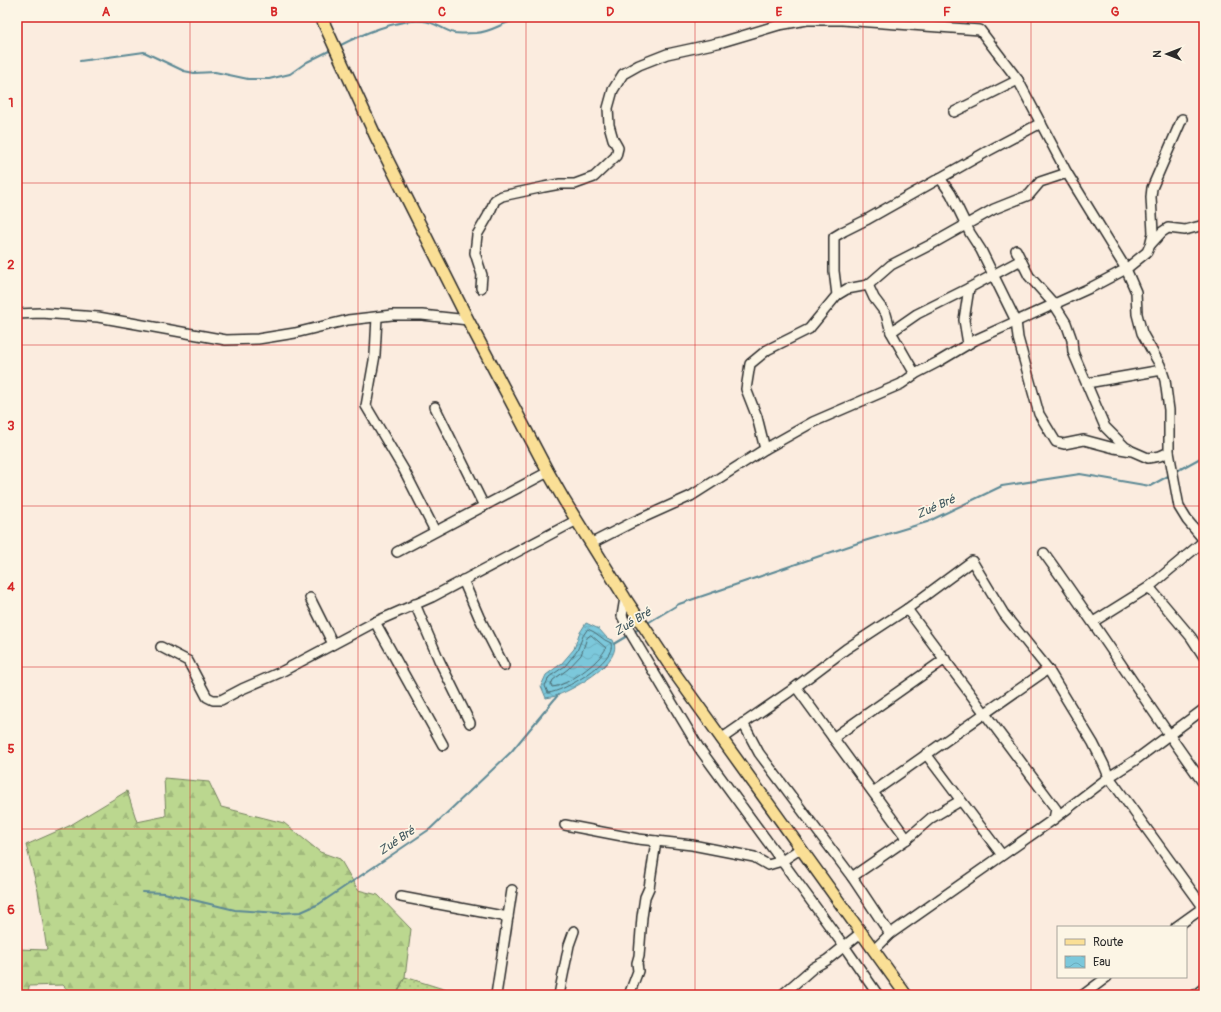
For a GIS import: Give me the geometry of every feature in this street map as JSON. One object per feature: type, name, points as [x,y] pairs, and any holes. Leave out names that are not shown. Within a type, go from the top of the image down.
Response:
[{"type":"main road","points":[[321,17],[376,137],[468,320],[548,472],[625,598],[676,675],[906,995]]},
{"type":"street","points":[[481,288],[482,275],[475,253],[477,235],[495,200],[502,196],[544,187],[560,184],[575,184],[594,176],[616,156],[618,148],[609,125],[608,108],[612,90],[623,74],[639,65],[667,54],[722,42],[779,25],[807,20],[842,20],[980,30],[1018,80],[1067,173],[1126,269],[1136,292],[1137,314],[1142,333],[1162,370],[1165,380],[1169,410],[1169,452],[1179,507],[1187,520],[1204,541],[1149,587],[1093,622]]},
{"type":"street","points":[[954,112],[1018,80]]},
{"type":"street","points":[[592,543],[631,523],[691,496],[765,449],[813,422],[900,384],[915,374],[998,328],[1016,322],[1092,287],[1126,269],[1147,252],[1150,244],[1153,233],[1152,188],[1182,119]]},
{"type":"street","points":[[837,295],[834,271],[834,237],[844,230],[862,222],[1041,123]]},
{"type":"street","points":[[765,449],[757,417],[746,389],[750,364],[767,350],[808,328],[837,295],[847,289],[868,285],[891,265],[994,209],[1029,195],[1040,182],[1067,173]]},
{"type":"street","points":[[940,178],[951,194],[1016,322],[1018,338],[1039,414],[1056,442],[1064,444],[1084,440],[1132,451]]},
{"type":"street","points":[[1150,244],[1168,228],[1186,230],[1204,225]]},
{"type":"street","points":[[1016,250],[1029,276],[1054,304],[1066,323],[1072,340],[1073,352],[1105,427],[1125,447],[1148,458],[1160,456],[1169,452]]},
{"type":"street","points":[[891,332],[917,314],[1021,260]]},
{"type":"street","points":[[868,285],[874,298],[886,314],[891,332],[915,374]]},
{"type":"street","points":[[968,344],[964,320],[969,288]]},
{"type":"street","points":[[17,314],[41,313],[98,318],[226,340],[258,339],[295,333],[348,320],[377,317],[422,316],[468,320]]},
{"type":"street","points":[[377,317],[375,355],[366,406],[404,470],[435,531]]},
{"type":"street","points":[[1087,383],[1162,370]]},
{"type":"street","points":[[435,407],[484,506]]},
{"type":"street","points":[[396,552],[548,472]]},
{"type":"street","points":[[161,647],[188,661],[207,697],[213,700],[221,700],[281,672],[375,622],[463,580],[577,520]]},
{"type":"street","points":[[1044,553],[1093,622],[1168,735],[1204,784]]},
{"type":"street","points":[[721,739],[796,687],[846,649],[907,609],[972,561],[1004,614],[1048,669],[1093,743],[1109,777],[1204,908],[1177,926]]},
{"type":"street","points":[[463,580],[479,617],[504,666]]},
{"type":"street","points":[[1149,587],[1191,637],[1204,657]]},
{"type":"street","points":[[310,598],[333,644]]},
{"type":"street","points":[[625,598],[622,616],[635,641],[699,748],[844,946],[878,995]]},
{"type":"street","points":[[415,604],[439,660],[470,723]]},
{"type":"street","points":[[907,609],[1056,809],[1054,819]]},
{"type":"street","points":[[375,622],[443,745]]},
{"type":"street","points":[[833,738],[944,659]]},
{"type":"street","points":[[873,792],[1048,669]]},
{"type":"street","points":[[796,687],[907,839]]},
{"type":"street","points":[[874,950],[890,934],[1054,819],[1109,777],[1134,761],[1204,709]]},
{"type":"street","points":[[743,723],[759,753],[852,876],[890,934]]},
{"type":"street","points":[[926,754],[1002,855]]},
{"type":"street","points":[[852,876],[907,839],[931,818],[960,801]]},
{"type":"street","points":[[565,825],[638,839],[692,846],[754,857],[768,866],[782,861],[800,849]]},
{"type":"street","points":[[629,995],[638,971],[637,963],[639,956],[642,917],[645,897],[649,888],[656,841]]},
{"type":"street","points":[[496,995],[512,890]]},
{"type":"street","points":[[401,897],[508,917]]},
{"type":"street","points":[[560,995],[569,945],[574,931]]},
{"type":"street","points":[[782,995],[813,968],[827,960],[862,932]]},
{"type":"street","points":[[1083,995],[1106,978]]},
{"type":"street","points":[[1093,987],[1099,995]]},
{"type":"street","points":[[1195,995],[1204,988]]},
{"type":"green space","points":[[164,778],[209,782],[221,807],[284,823],[320,852],[340,859],[358,890],[378,895],[411,929],[405,977],[396,995],[72,995],[63,985],[29,986],[28,995],[17,995],[17,949],[47,950],[38,891],[26,845],[69,826],[127,791],[137,822],[166,816]]},
{"type":"green space","points":[[405,977],[453,992],[453,995],[396,995]]},
{"type":"water","points":[[586,623],[599,629],[607,638],[613,640],[615,648],[612,657],[596,673],[575,687],[555,696],[546,698],[541,686],[546,675],[562,663],[574,649],[579,634]]},
{"type":"waterway","points":[[339,46],[368,32],[403,22],[423,21],[435,24],[454,33],[476,33],[487,31],[516,20],[567,17]]},
{"type":"waterway","points":[[80,61],[144,52],[184,71],[194,73],[215,72],[248,79],[269,79],[290,74],[307,62],[331,50]]},
{"type":"waterway","name":"Zué Bré","points":[[1175,472],[1204,456]]},
{"type":"waterway","name":"Zué Bré","points":[[646,624],[679,604],[861,542],[927,522],[1002,486],[1080,474],[1150,486],[1170,475]]},
{"type":"waterway","name":"Zué Bré","points":[[632,633],[641,628]]},
{"type":"waterway","name":"Zué Bré","points":[[614,644],[629,635]]},
{"type":"waterway","name":"Zué Bré","points":[[142,892],[164,893],[235,910],[280,913],[301,912],[319,904],[430,829],[511,752],[558,695]]}]
